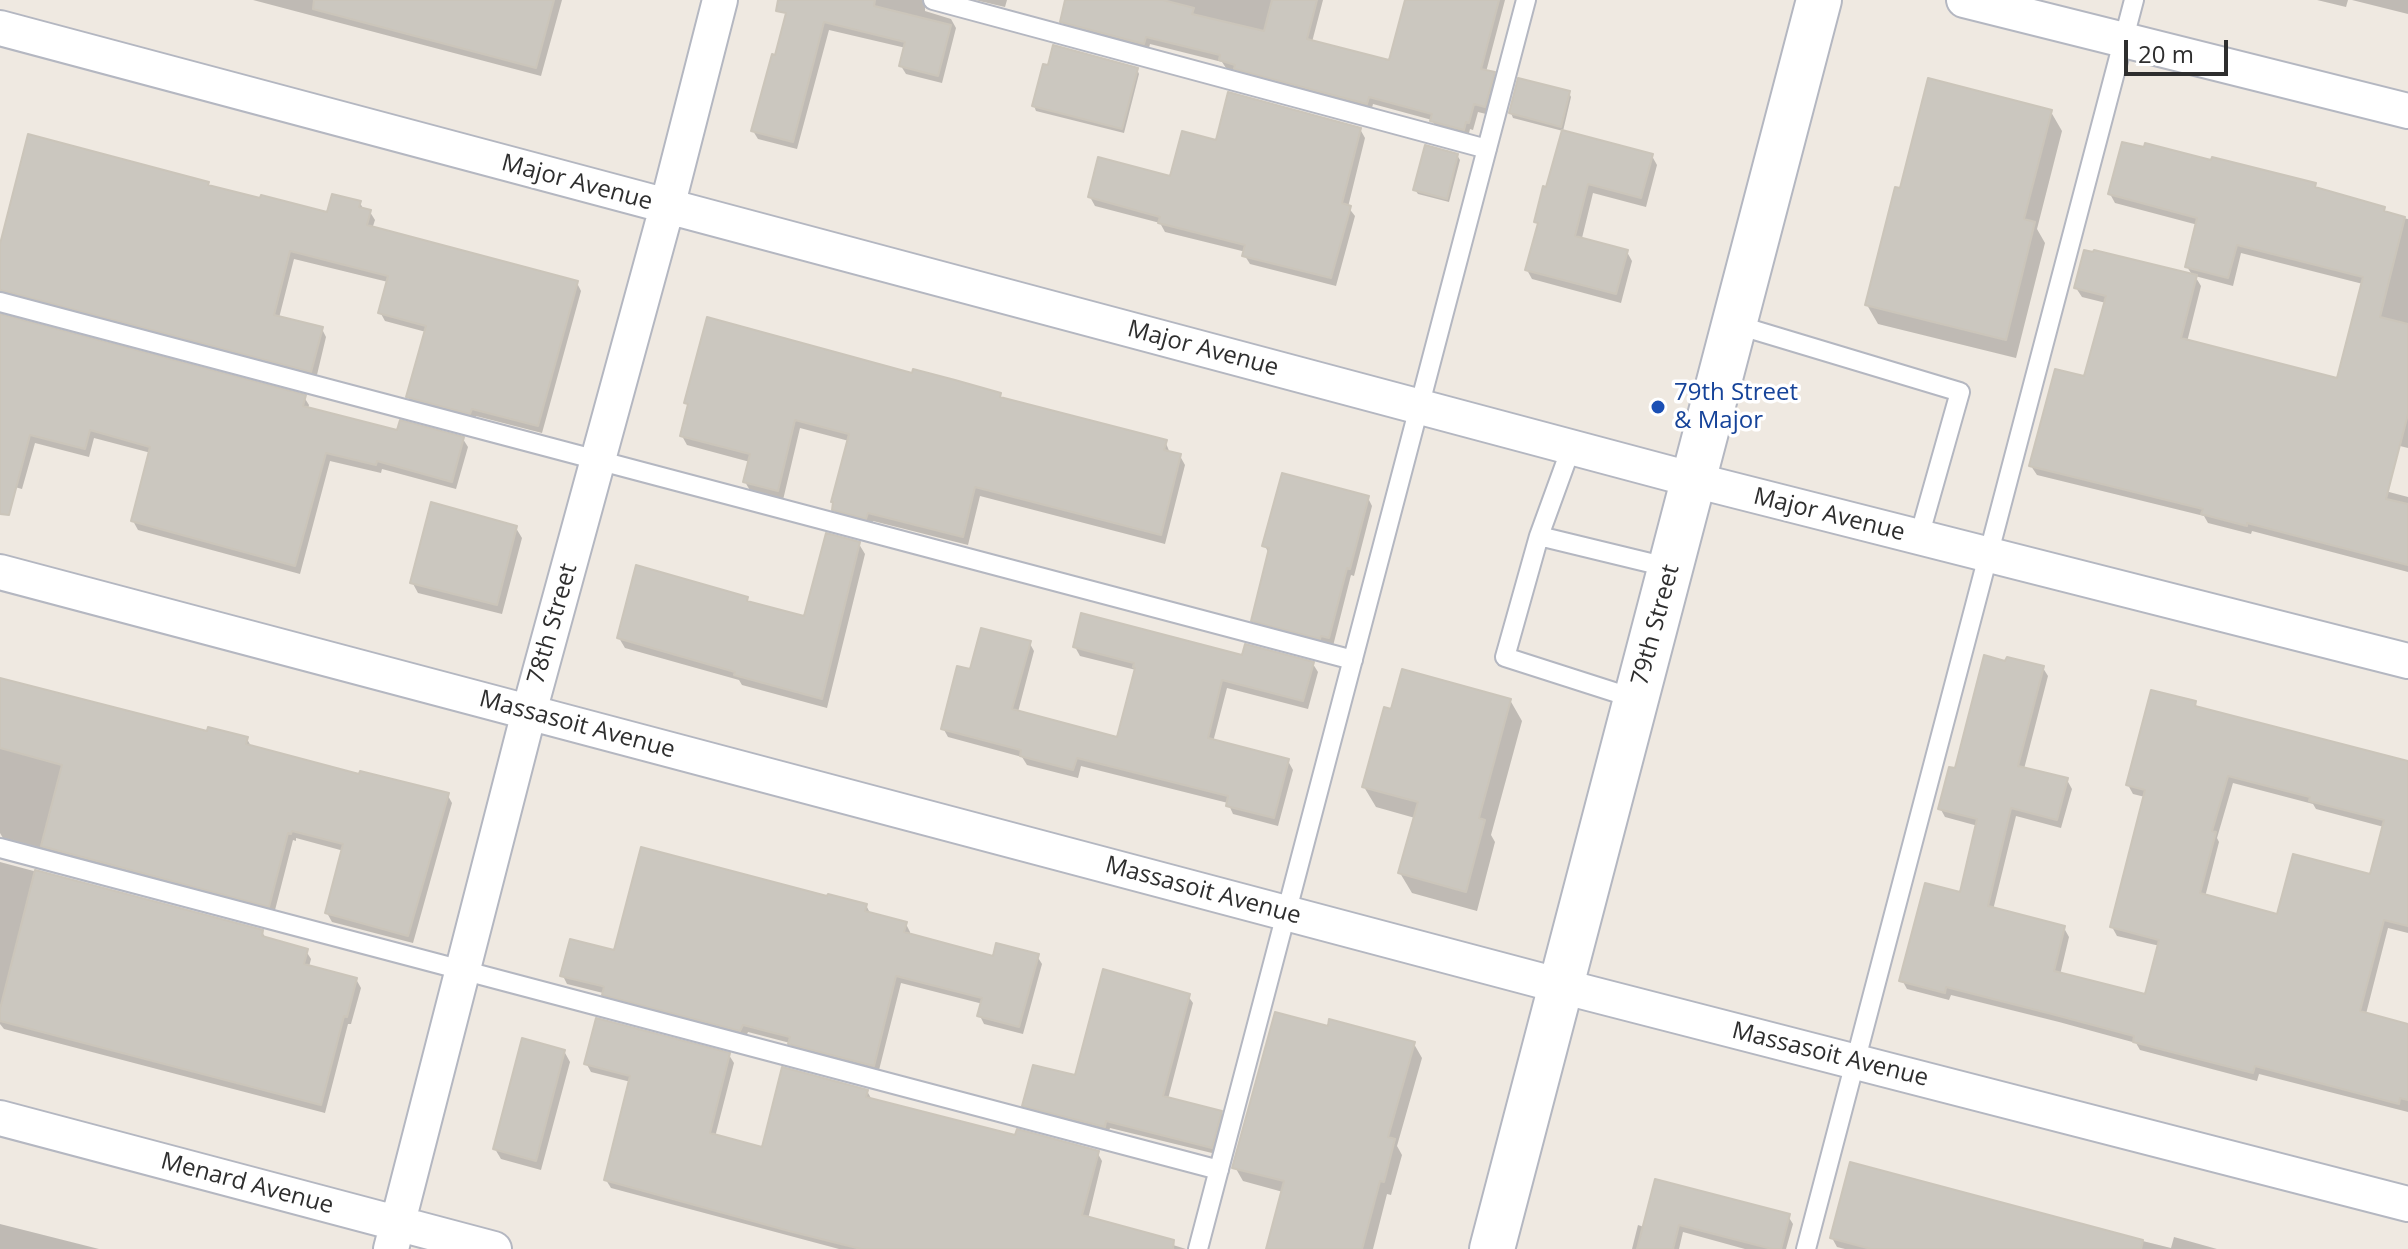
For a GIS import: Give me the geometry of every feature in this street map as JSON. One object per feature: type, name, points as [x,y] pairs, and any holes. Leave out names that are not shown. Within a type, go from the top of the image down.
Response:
[{"type":"main road","name":"79th Street","points":[[1492,1249],[1819,0]]},
{"type":"street","name":"78th Street","points":[[394,1236],[529,712],[667,207],[720,0]]},
{"type":"street","points":[[1964,0],[2408,111]]},
{"type":"street","name":"Major Avenue","points":[[0,28],[1571,448],[2408,661]]},
{"type":"street","name":"Massasoit Avenue","points":[[0,572],[1561,986],[2408,1204]]},
{"type":"street","name":"Menard Avenue","points":[[0,1118],[394,1236],[494,1249]]},
{"type":"lane","points":[[933,0],[1487,149]]},
{"type":"lane","points":[[1198,1249],[1526,0]]},
{"type":"lane","points":[[1806,1249],[2134,0]]},
{"type":"lane","points":[[0,302],[1353,660]]},
{"type":"lane","points":[[1734,324],[1960,392],[1919,537]]},
{"type":"lane","points":[[1571,448],[1539,536],[1505,657],[1636,699]]},
{"type":"lane","points":[[1539,536],[1671,568]]},
{"type":"lane","points":[[0,848],[1219,1170]]},
{"type":"building","points":[[314,0],[554,0],[536,68],[313,9]]},
{"type":"building","points":[[778,0],[875,0],[874,6],[951,25],[938,76],[899,66],[905,42],[824,22],[793,142],[751,131],[786,13],[776,11]]},
{"type":"building","points":[[1065,0],[1163,0],[1194,8],[1192,14],[1264,31],[1272,0],[1317,0],[1307,39],[1389,60],[1405,0],[1499,0],[1481,69],[1495,72],[1485,107],[1474,104],[1464,130],[1430,121],[1432,114],[1369,97],[1367,104],[1234,69],[1235,65],[1219,60],[1220,55],[1146,37],[1144,44],[1060,22]]},
{"type":"building","points":[[1053,45],[1138,68],[1122,129],[1032,106],[1043,64],[1048,65]]},
{"type":"building","points":[[1518,78],[1570,91],[1561,127],[1509,113]]},
{"type":"building","points":[[1928,78],[2052,110],[2024,219],[2035,222],[2006,340],[1865,305],[1895,187],[1900,188]]},
{"type":"building","points":[[1228,92],[1361,128],[1342,203],[1351,206],[1331,278],[1242,256],[1245,245],[1158,223],[1160,217],[1088,197],[1098,157],[1170,176],[1182,131],[1216,140]]},
{"type":"building","points":[[1562,130],[1653,154],[1641,198],[1588,184],[1575,236],[1628,250],[1616,294],[1525,270],[1538,223],[1534,222],[1543,186],[1546,187]]},
{"type":"building","points":[[28,134],[209,182],[208,185],[327,212],[332,194],[361,201],[359,207],[371,210],[367,225],[578,281],[538,426],[472,409],[470,414],[406,397],[426,326],[378,313],[388,276],[290,251],[274,315],[323,327],[311,372],[0,290],[0,244]]},
{"type":"building","points":[[2122,142],[2144,147],[2145,143],[2211,160],[2212,157],[2316,183],[2315,187],[2385,207],[2384,211],[2405,217],[2380,317],[2408,324],[2408,414],[2386,499],[2408,504],[2408,565],[2201,514],[2203,509],[2029,466],[2055,369],[2084,376],[2106,296],[2074,288],[2084,250],[2197,275],[2181,338],[2337,378],[2363,277],[2237,245],[2228,278],[2185,267],[2197,218],[2108,194]]},
{"type":"building","points":[[1425,145],[1458,154],[1447,199],[1413,190]]},
{"type":"building","points":[[0,314],[306,395],[303,406],[397,430],[400,420],[464,437],[452,482],[377,461],[376,465],[326,453],[295,566],[131,521],[150,447],[90,430],[85,449],[30,435],[9,515],[0,514]]},
{"type":"building","points":[[707,317],[912,373],[913,369],[955,380],[1001,393],[1000,397],[1167,440],[1164,450],[1181,454],[1161,535],[975,487],[963,537],[868,513],[866,519],[832,510],[831,502],[849,434],[795,420],[778,491],[743,482],[750,454],[680,436],[688,404],[684,403]]},
{"type":"building","points":[[1282,473],[1369,496],[1329,638],[1321,636],[1320,639],[1251,621],[1269,548],[1262,546]]},
{"type":"building","points":[[431,502],[517,526],[497,605],[410,583]]},
{"type":"building","points":[[826,533],[860,542],[822,699],[617,638],[636,565],[804,616]]},
{"type":"building","points":[[1081,613],[1242,655],[1245,644],[1314,662],[1303,701],[1222,680],[1208,738],[1289,759],[1274,818],[1226,806],[1228,796],[1077,758],[1073,770],[1020,756],[1021,750],[941,729],[957,666],[970,669],[981,628],[1031,641],[1012,709],[1117,737],[1134,663],[1073,647]]},
{"type":"building","points":[[1984,655],[2044,666],[2018,766],[2068,778],[2057,820],[2011,808],[1988,906],[2065,926],[2054,971],[2145,994],[2159,940],[2110,927],[2145,790],[2126,785],[2151,690],[2196,701],[2195,706],[2408,761],[2408,926],[2384,920],[2360,1011],[2408,1024],[2408,1100],[2400,1098],[2399,1104],[2255,1066],[2253,1073],[2133,1042],[2134,1036],[2052,1014],[1946,987],[1945,993],[1899,981],[1925,883],[1960,892],[1977,819],[1938,809],[1949,767],[1955,768]],"holes":[[[2228,776],[2310,797],[2309,801],[2384,820],[2370,874],[2293,854],[2277,914],[2200,893],[2216,832],[2212,831]]]},
{"type":"building","points":[[1402,669],[1511,699],[1479,818],[1485,820],[1466,892],[1398,873],[1418,802],[1362,787],[1384,707],[1391,709]]},
{"type":"building","points":[[0,678],[207,731],[208,727],[248,737],[246,744],[359,774],[360,771],[449,793],[408,936],[325,913],[343,844],[292,831],[288,833],[269,907],[41,846],[62,765],[0,748]]},
{"type":"building","points":[[641,847],[867,904],[865,911],[907,922],[904,932],[993,956],[996,943],[1039,954],[1019,1027],[977,1016],[982,998],[896,976],[874,1066],[788,1044],[790,1037],[743,1025],[740,1031],[602,995],[602,986],[560,976],[570,939],[614,950]]},
{"type":"building","points":[[35,870],[263,930],[262,936],[308,949],[304,964],[357,978],[321,1105],[0,1021],[0,1009]]},
{"type":"building","points":[[1103,969],[1190,994],[1163,1096],[1222,1111],[1212,1148],[1106,1121],[1105,1127],[1022,1106],[1033,1065],[1075,1075]]},
{"type":"building","points":[[1275,1012],[1328,1026],[1329,1019],[1415,1042],[1388,1137],[1395,1139],[1384,1182],[1380,1181],[1362,1249],[1266,1249],[1284,1181],[1232,1168]]},
{"type":"building","points":[[596,1018],[730,1053],[710,1133],[762,1147],[782,1067],[868,1090],[866,1097],[1015,1135],[1017,1129],[1099,1151],[1082,1215],[1174,1240],[1173,1249],[861,1249],[604,1180],[630,1076],[584,1064]]},
{"type":"building","points":[[522,1038],[565,1050],[536,1161],[493,1149]]},
{"type":"building","points":[[1850,1162],[2143,1240],[2141,1249],[1871,1249],[1830,1238]]},
{"type":"building","points":[[1655,1179],[1790,1214],[1781,1249],[1679,1225],[1673,1249],[1637,1249]]},
{"type":"place","name":"79th Street & Major","points":[[1658,407]]}]
